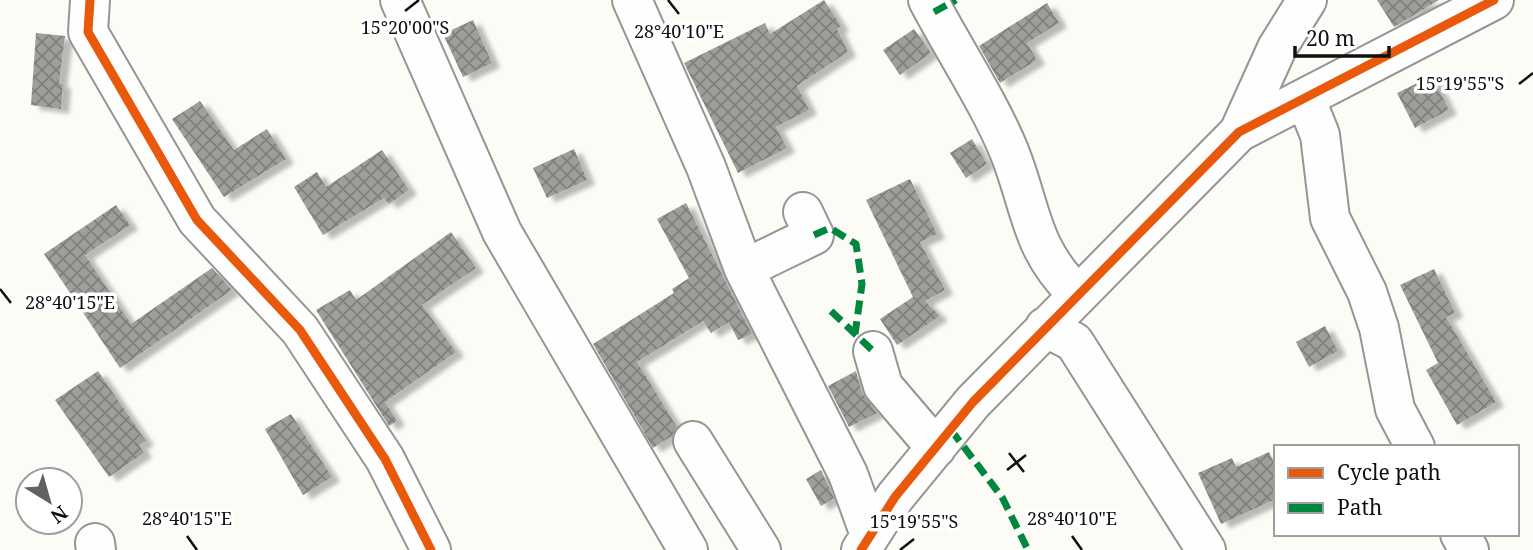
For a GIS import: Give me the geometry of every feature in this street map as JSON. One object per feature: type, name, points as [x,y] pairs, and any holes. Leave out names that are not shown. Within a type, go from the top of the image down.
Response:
[{"type":"street","points":[[90,0],[88,32],[197,220],[300,330],[385,459],[431,550]]},
{"type":"street","points":[[400,0],[502,232],[688,550]]},
{"type":"street","points":[[632,0],[706,167],[744,269],[848,474],[865,543]]},
{"type":"street","points":[[928,0],[1009,150],[1032,229],[1055,272],[1077,294]]},
{"type":"street","points":[[1238,132],[1277,48],[1307,0]]},
{"type":"street","points":[[865,543],[895,498],[973,402],[1238,132],[1494,0]]},
{"type":"street","points":[[1305,98],[1320,135],[1330,218],[1367,292],[1379,328],[1395,409],[1414,445]]},
{"type":"street","points":[[744,269],[814,235],[803,212]]},
{"type":"street","points":[[1045,327],[1074,342],[1206,550]]},
{"type":"street","points":[[873,351],[883,386],[936,448]]},
{"type":"street","points":[[693,441],[761,550]]},
{"type":"building","points":[[824,0],[841,26],[837,29],[848,52],[797,86],[809,110],[776,127],[787,148],[738,173],[684,63],[765,23],[770,34]]},
{"type":"building","points":[[1377,0],[1439,0],[1394,27]]},
{"type":"building","points":[[1047,3],[1059,23],[1027,43],[1037,60],[1000,83],[979,46]]},
{"type":"building","points":[[473,20],[492,63],[463,77],[443,34]]},
{"type":"building","points":[[914,29],[931,53],[900,75],[883,50]]},
{"type":"building","points":[[36,33],[65,36],[59,83],[63,84],[61,109],[31,105]]},
{"type":"building","points":[[1432,76],[1449,110],[1415,128],[1397,93]]},
{"type":"building","points":[[200,101],[234,150],[267,129],[286,159],[224,197],[172,119]]},
{"type":"building","points":[[972,139],[987,164],[966,178],[950,153]]},
{"type":"building","points":[[574,149],[587,180],[547,198],[533,168]]},
{"type":"building","points":[[382,150],[409,190],[389,204],[384,198],[323,235],[294,187],[317,172],[326,187]]},
{"type":"building","points":[[910,179],[937,234],[920,242],[945,290],[925,301],[940,316],[897,345],[880,319],[913,297],[866,200]]},
{"type":"building","points":[[686,203],[752,334],[738,340],[729,322],[711,333],[703,321],[637,362],[677,427],[672,436],[653,448],[593,344],[674,293],[672,289],[689,278],[657,219]]},
{"type":"building","points":[[116,205],[130,225],[85,255],[131,324],[212,268],[232,290],[120,368],[44,254]]},
{"type":"building","points":[[451,232],[476,268],[422,305],[456,352],[385,402],[397,421],[389,426],[316,310],[350,290],[356,300]]},
{"type":"building","points":[[1434,269],[1455,313],[1446,317],[1496,402],[1457,425],[1426,370],[1438,363],[1400,285]]},
{"type":"building","points":[[1325,326],[1338,351],[1309,367],[1296,342]]},
{"type":"building","points":[[98,371],[146,441],[139,445],[144,453],[109,477],[55,400]]},
{"type":"building","points":[[856,371],[862,393],[877,413],[849,427],[828,386]]},
{"type":"building","points":[[291,414],[332,477],[303,495],[265,429]]},
{"type":"building","points":[[1269,452],[1274,463],[1274,500],[1221,524],[1198,473],[1232,458],[1236,467]]},
{"type":"building","points":[[821,470],[834,498],[821,506],[806,479]]},
{"type":"marked path","points":[[934,12],[956,0]]},
{"type":"marked path","points":[[814,235],[830,228],[856,244],[862,284],[855,334]]},
{"type":"marked path","points":[[831,311],[873,351]]},
{"type":"marked path","points":[[951,430],[1002,497],[1028,550]]},
{"type":"cycle path","points":[[90,0],[88,32],[197,220],[300,330],[385,459],[431,550]]},
{"type":"cycle path","points":[[861,550],[895,497],[973,402],[1239,132],[1494,0]]}]
